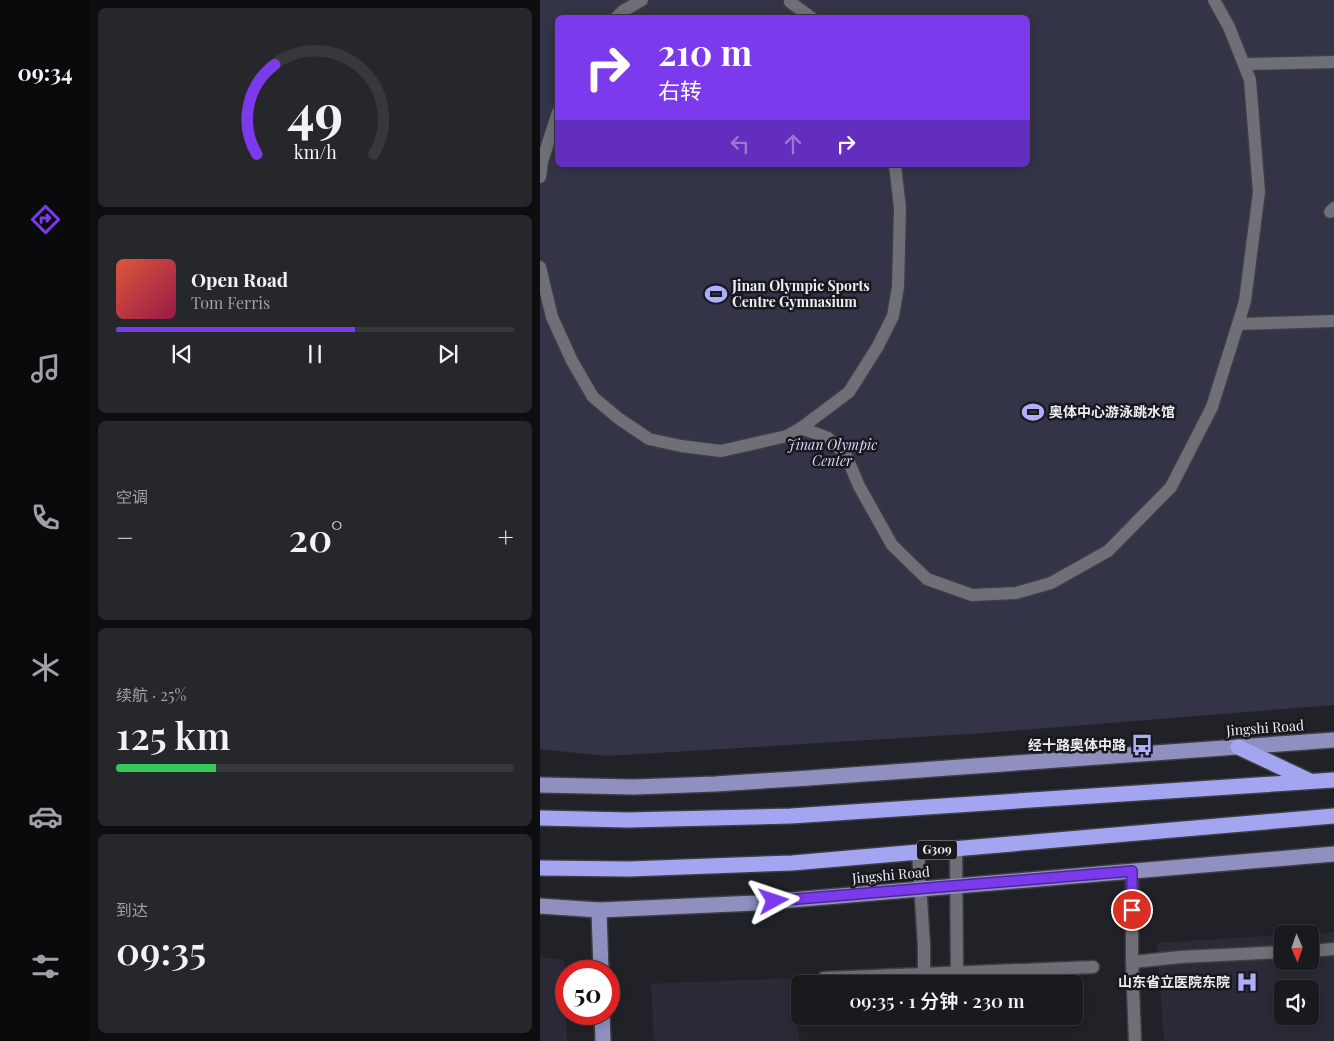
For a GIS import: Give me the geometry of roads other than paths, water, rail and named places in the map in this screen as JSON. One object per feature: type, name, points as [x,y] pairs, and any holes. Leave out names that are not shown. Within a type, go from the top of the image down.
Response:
[{"type":"highway","points":[[1238,747],[1312,782]]},
{"type":"highway","points":[[540,818],[628,820],[791,816],[1334,780]]},
{"type":"highway","name":"Jingshi Road","points":[[540,868],[629,869],[792,863],[1334,816]]},
{"type":"main road","name":"Jingshi Road","points":[[540,785],[634,787],[715,784],[1334,740]]},
{"type":"main road","name":"Jingshi Road","points":[[540,906],[599,910],[756,903],[1334,854]]},
{"type":"main road","points":[[599,910],[601,960]]},
{"type":"main road","points":[[603,1025],[604,1041]]},
{"type":"street","points":[[619,15],[642,0]]},
{"type":"street","points":[[787,1],[803,0]]},
{"type":"street","points":[[801,428],[828,438],[846,455],[859,486],[892,545],[927,579],[972,595],[1016,593],[1052,584],[1108,551],[1172,487],[1212,407],[1245,301],[1259,192],[1250,80],[1229,27],[1214,0]]},
{"type":"street","points":[[787,1],[808,15]]},
{"type":"street","points":[[1245,64],[1334,62]]},
{"type":"street","points":[[540,176],[541,162],[555,121]]},
{"type":"street","points":[[540,267],[552,317],[572,361],[593,397],[618,418],[649,439],[681,446],[721,450],[787,436],[801,428],[848,392],[878,346],[894,316],[898,287],[900,208],[895,167]]},
{"type":"street","points":[[1238,324],[1334,321]]},
{"type":"street","points":[[956,849],[957,972]]},
{"type":"street","points":[[918,852],[924,974]]},
{"type":"street","points":[[1132,871],[1132,962],[1135,1041]]},
{"type":"street","points":[[1319,950],[1334,949]]},
{"type":"street","points":[[1132,962],[1181,957],[1274,952]]},
{"type":"street","points":[[899,975],[1093,967]]},
{"type":"place","name":"Jinan Olympic Sports Centre Gymnasium","points":[[716,294]]},
{"type":"place","name":"奥体中心游泳跳水馆","points":[[1033,412]]},
{"type":"place","name":"经十路奥体中路","points":[[1142,745]]},
{"type":"place","name":"山东省立医院东院","points":[[1247,982]]},
{"type":"park label","name":"Jinan Olympic Center","points":[[832,454]]}]
